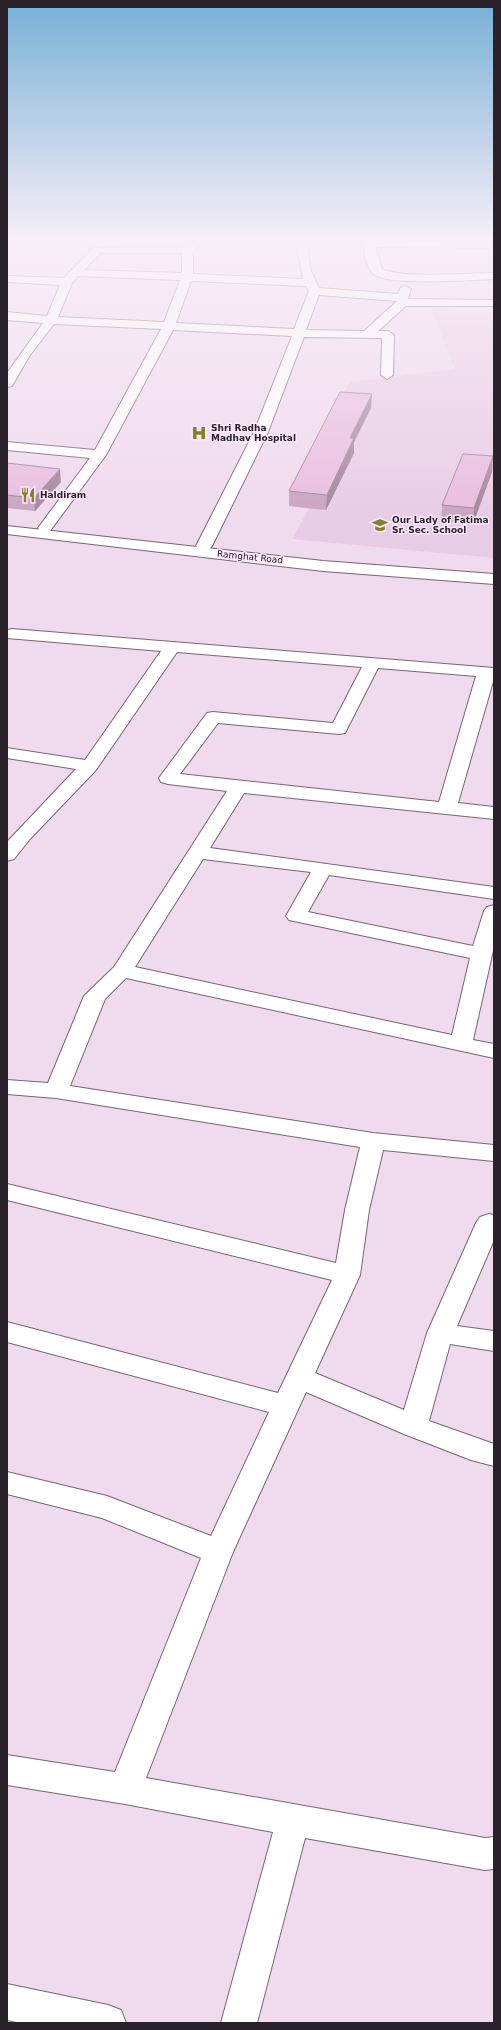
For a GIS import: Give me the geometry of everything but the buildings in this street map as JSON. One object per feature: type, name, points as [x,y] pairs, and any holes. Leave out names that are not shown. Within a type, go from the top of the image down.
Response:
[{"type":"street","points":[[7,383],[19,353],[39,333]]},
{"type":"street","points":[[45,528],[99,455],[166,333]]},
{"type":"street","points":[[293,333],[388,335],[387,375]]},
{"type":"street","points":[[204,546],[261,432],[298,333]]},
{"type":"street","points":[[7,446],[99,455]]},
{"type":"street","name":"Ramghat Road","points":[[7,524],[326,559],[494,572]]},
{"type":"street","name":"Ramghat Road","points":[[7,530],[323,566],[494,579]]},
{"type":"street","points":[[9,636],[490,672],[447,808]]},
{"type":"street","points":[[7,856],[15,833],[90,766],[172,647]]},
{"type":"street","points":[[372,663],[339,729],[213,717],[168,778],[494,813]]},
{"type":"street","points":[[7,753],[90,766]]},
{"type":"street","points":[[56,1091],[95,996],[122,971],[239,786]]},
{"type":"street","points":[[198,852],[494,892]]},
{"type":"street","points":[[323,868],[296,916],[481,954]]},
{"type":"street","points":[[460,1044],[481,954],[494,911]]},
{"type":"street","points":[[122,971],[494,1051]]},
{"type":"street","points":[[7,1086],[56,1091],[373,1141],[494,1152]]},
{"type":"street","points":[[125,1789],[218,1552],[347,1275],[357,1210],[373,1141]]},
{"type":"street","points":[[7,1192],[347,1275]]},
{"type":"street","points":[[414,1426],[440,1333],[492,1218]]},
{"type":"street","points":[[7,1332],[287,1406]]},
{"type":"street","points":[[440,1333],[494,1341]]},
{"type":"street","points":[[299,1378],[414,1426],[481,1452],[494,1455]]},
{"type":"street","points":[[7,1484],[107,1508],[218,1552]]},
{"type":"street","points":[[7,1770],[125,1789],[485,1854],[494,1853]]},
{"type":"street","points":[[239,2023],[293,1820]]},
{"type":"street","points":[[7,2002],[108,2023]]},
{"type":"shaded area","name":"Our Lady of Fatima Sr. Sec. School","points":[[441,333],[494,333],[494,558],[292,539],[309,509],[289,506],[350,382],[455,369]]},
{"type":"place","name":"Shri Radha Madhav Hospital","points":[[199,433]]},
{"type":"place","name":"Haldiram","points":[[28,495]]},
{"type":"place","name":"Our Lady of Fatima Sr. Sec. School","points":[[380,525]]}]
